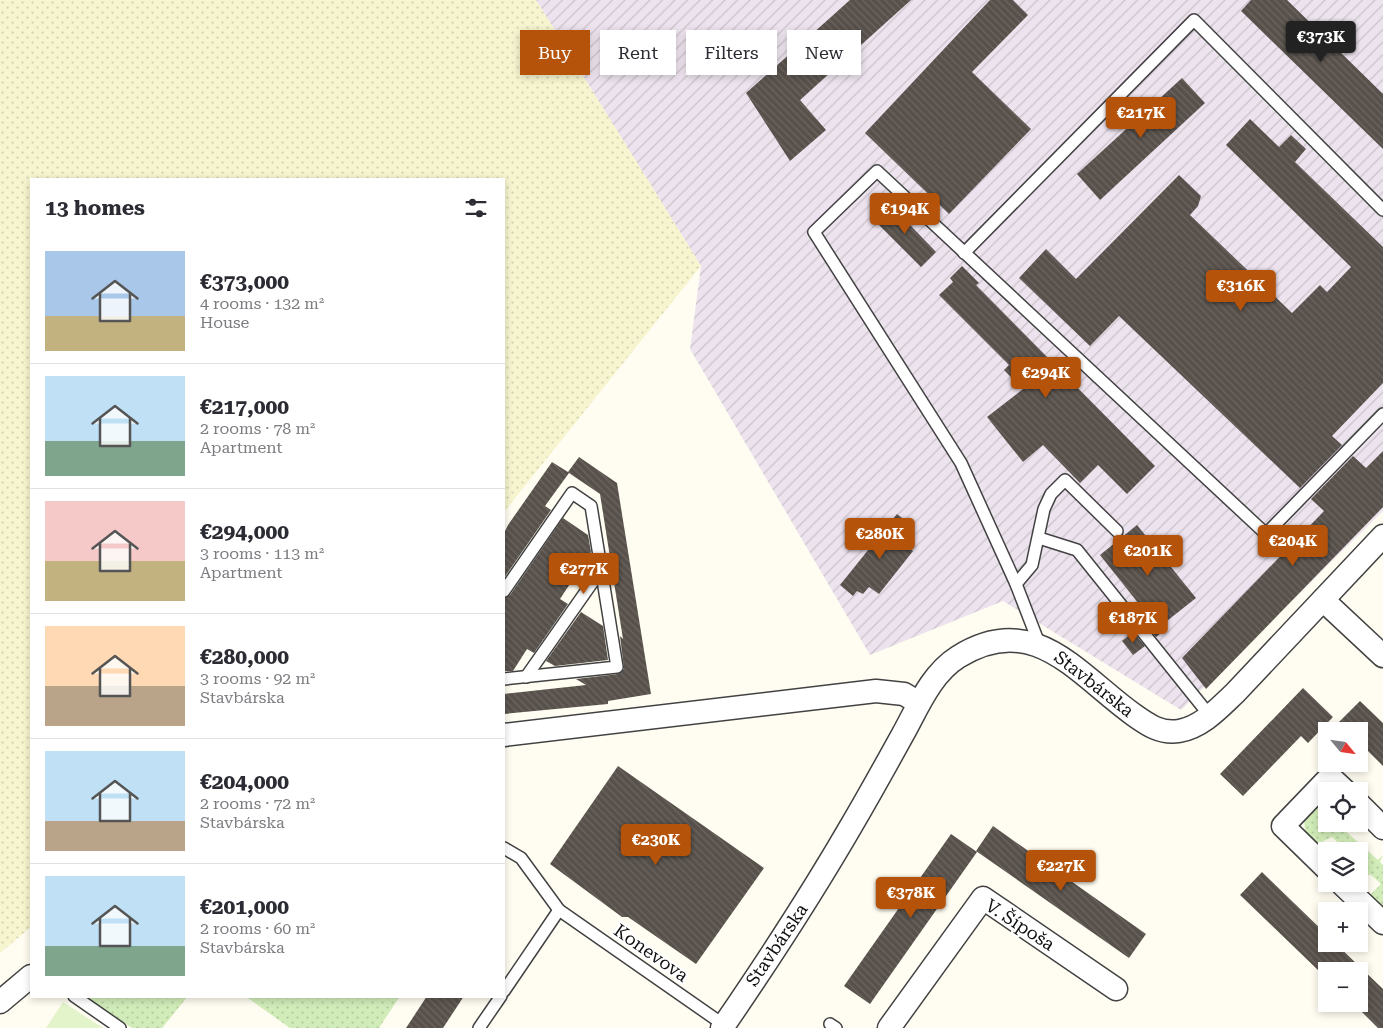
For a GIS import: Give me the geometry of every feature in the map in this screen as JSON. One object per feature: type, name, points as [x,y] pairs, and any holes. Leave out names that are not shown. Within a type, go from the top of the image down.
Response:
[{"type":"street","name":"Stavbárska","points":[[724,1027],[818,883],[919,703],[943,669],[968,651],[1005,641],[1022,640],[1040,646],[1066,660],[1118,704],[1153,728],[1166,732],[1179,731],[1200,723],[1210,716],[1324,600],[1383,536]]},
{"type":"street","points":[[1324,600],[1383,656]]},
{"type":"street","points":[[505,735],[876,691],[904,694],[919,703]]},
{"type":"street","points":[[1325,782],[1330,777],[1335,782]]},
{"type":"street","points":[[1318,790],[1283,826],[1318,860]]},
{"type":"street","points":[[1368,813],[1383,828]]},
{"type":"street","points":[[1350,892],[1383,923]]},
{"type":"street","name":"V. Šípoša","points":[[889,1028],[983,898],[1116,989]]},
{"type":"street","points":[[0,1002],[30,977]]},
{"type":"lane","points":[[964,253],[1194,20],[1383,210]]},
{"type":"lane","points":[[1040,646],[1016,584],[961,463],[814,232],[877,170],[1266,534],[1383,414]]},
{"type":"lane","points":[[1016,584],[1032,565],[1044,509],[1051,494],[1065,480],[1117,531]]},
{"type":"lane","points":[[505,590],[572,493],[591,506],[617,667],[505,679]]},
{"type":"lane","points":[[1039,538],[1077,550],[1210,716]]},
{"type":"lane","points":[[526,677],[601,570]]},
{"type":"lane","name":"Konevova","points":[[505,849],[521,858],[559,910],[724,1027]]},
{"type":"lane","points":[[505,990],[559,910]]},
{"type":"lane","points":[[77,998],[120,1028]]},
{"type":"lane","points":[[479,1028],[499,998]]},
{"type":"shaded area","points":[[0,0],[536,0],[555,30],[520,30],[520,75],[583,75],[701,266],[505,511],[505,178],[30,178],[30,928],[0,953]]},
{"type":"shaded area","points":[[536,0],[1383,0],[1383,511],[1181,710],[1003,601],[870,655],[690,349],[701,266],[583,75],[590,75],[590,30],[555,30]]},
{"type":"green space","points":[[1318,805],[1318,832],[1347,832],[1358,842],[1337,842],[1332,837],[1313,846],[1306,840],[1304,820]]},
{"type":"green space","points":[[1368,851],[1378,860],[1383,855],[1380,862],[1383,865],[1383,910],[1367,898],[1381,884],[1370,874],[1368,876]]},
{"type":"green space","points":[[86,998],[186,998],[162,1028],[132,1028]]},
{"type":"green space","points":[[248,998],[399,998],[379,1028],[290,1028]]},
{"type":"green space","points":[[63,1002],[103,1028],[46,1028]]},
{"type":"building","points":[[850,0],[911,0],[861,45],[861,30],[816,30]]},
{"type":"building","points":[[990,0],[1013,0],[1028,15],[972,72],[1031,129],[949,214],[865,133]]},
{"type":"building","points":[[1251,0],[1287,0],[1383,94],[1383,149],[1241,11]]},
{"type":"building","points":[[787,56],[787,75],[828,75],[800,100],[826,130],[790,161],[746,93],[766,75],[777,75],[777,65]]},
{"type":"building","points":[[1182,78],[1205,103],[1100,200],[1077,174]]},
{"type":"building","points":[[1250,119],[1279,147],[1291,135],[1306,149],[1295,162],[1383,247],[1383,383],[1332,436],[1342,445],[1300,488],[1119,316],[1090,346],[1019,278],[1046,249],[1076,279],[1179,175],[1201,196],[1198,206],[1190,215],[1292,313],[1320,285],[1327,292],[1351,267],[1226,145]]},
{"type":"building","points":[[888,202],[936,252],[921,267],[879,225],[883,222],[876,214]]},
{"type":"building","points":[[962,266],[979,283],[976,285],[1155,466],[1127,494],[1098,465],[1080,483],[1043,445],[1023,462],[987,417],[1023,389],[1004,370],[1009,365],[939,295],[953,282],[950,278]]},
{"type":"building","points":[[1383,451],[1383,507],[1206,689],[1182,658],[1324,511],[1311,499],[1353,456],[1366,468]]},
{"type":"building","points":[[579,457],[617,483],[651,694],[608,701],[608,704],[505,714],[505,694],[586,685],[576,679],[618,674],[624,669],[620,636],[623,639],[600,494],[569,473],[545,506],[551,510],[505,577],[505,531],[508,525],[552,462],[568,472]]},
{"type":"building","points":[[897,514],[911,525],[900,539],[913,551],[879,594],[869,587],[863,594],[857,591],[853,596],[840,585]]},
{"type":"building","points":[[563,518],[588,535],[591,552],[560,599],[568,604],[534,653],[527,649],[513,671],[505,671],[505,598],[510,595]]},
{"type":"building","points":[[1137,525],[1196,598],[1158,628],[1100,555]]},
{"type":"building","points":[[581,612],[603,626],[608,660],[555,666],[546,661]]},
{"type":"building","points":[[1149,619],[1161,633],[1156,637],[1144,622]]},
{"type":"building","points":[[1133,632],[1145,646],[1133,655],[1122,641]]},
{"type":"building","points":[[1303,688],[1333,717],[1328,722],[1318,722],[1318,733],[1308,743],[1301,736],[1243,796],[1220,774]]},
{"type":"building","points":[[1360,701],[1383,723],[1383,766],[1368,751],[1368,722],[1339,722]]},
{"type":"building","points":[[618,766],[764,868],[696,964],[628,917],[622,917],[550,864]]},
{"type":"building","points":[[993,826],[1146,934],[1129,958],[976,851]]},
{"type":"building","points":[[951,834],[977,852],[870,1004],[844,986]]},
{"type":"building","points":[[1262,872],[1318,926],[1318,952],[1344,952],[1355,962],[1318,962],[1318,970],[1240,895]]},
{"type":"building","points":[[1368,975],[1383,989],[1383,1028],[1378,1028],[1362,1012],[1368,1012]]},
{"type":"building","points":[[426,998],[463,998],[443,1028],[406,1028]]}]
